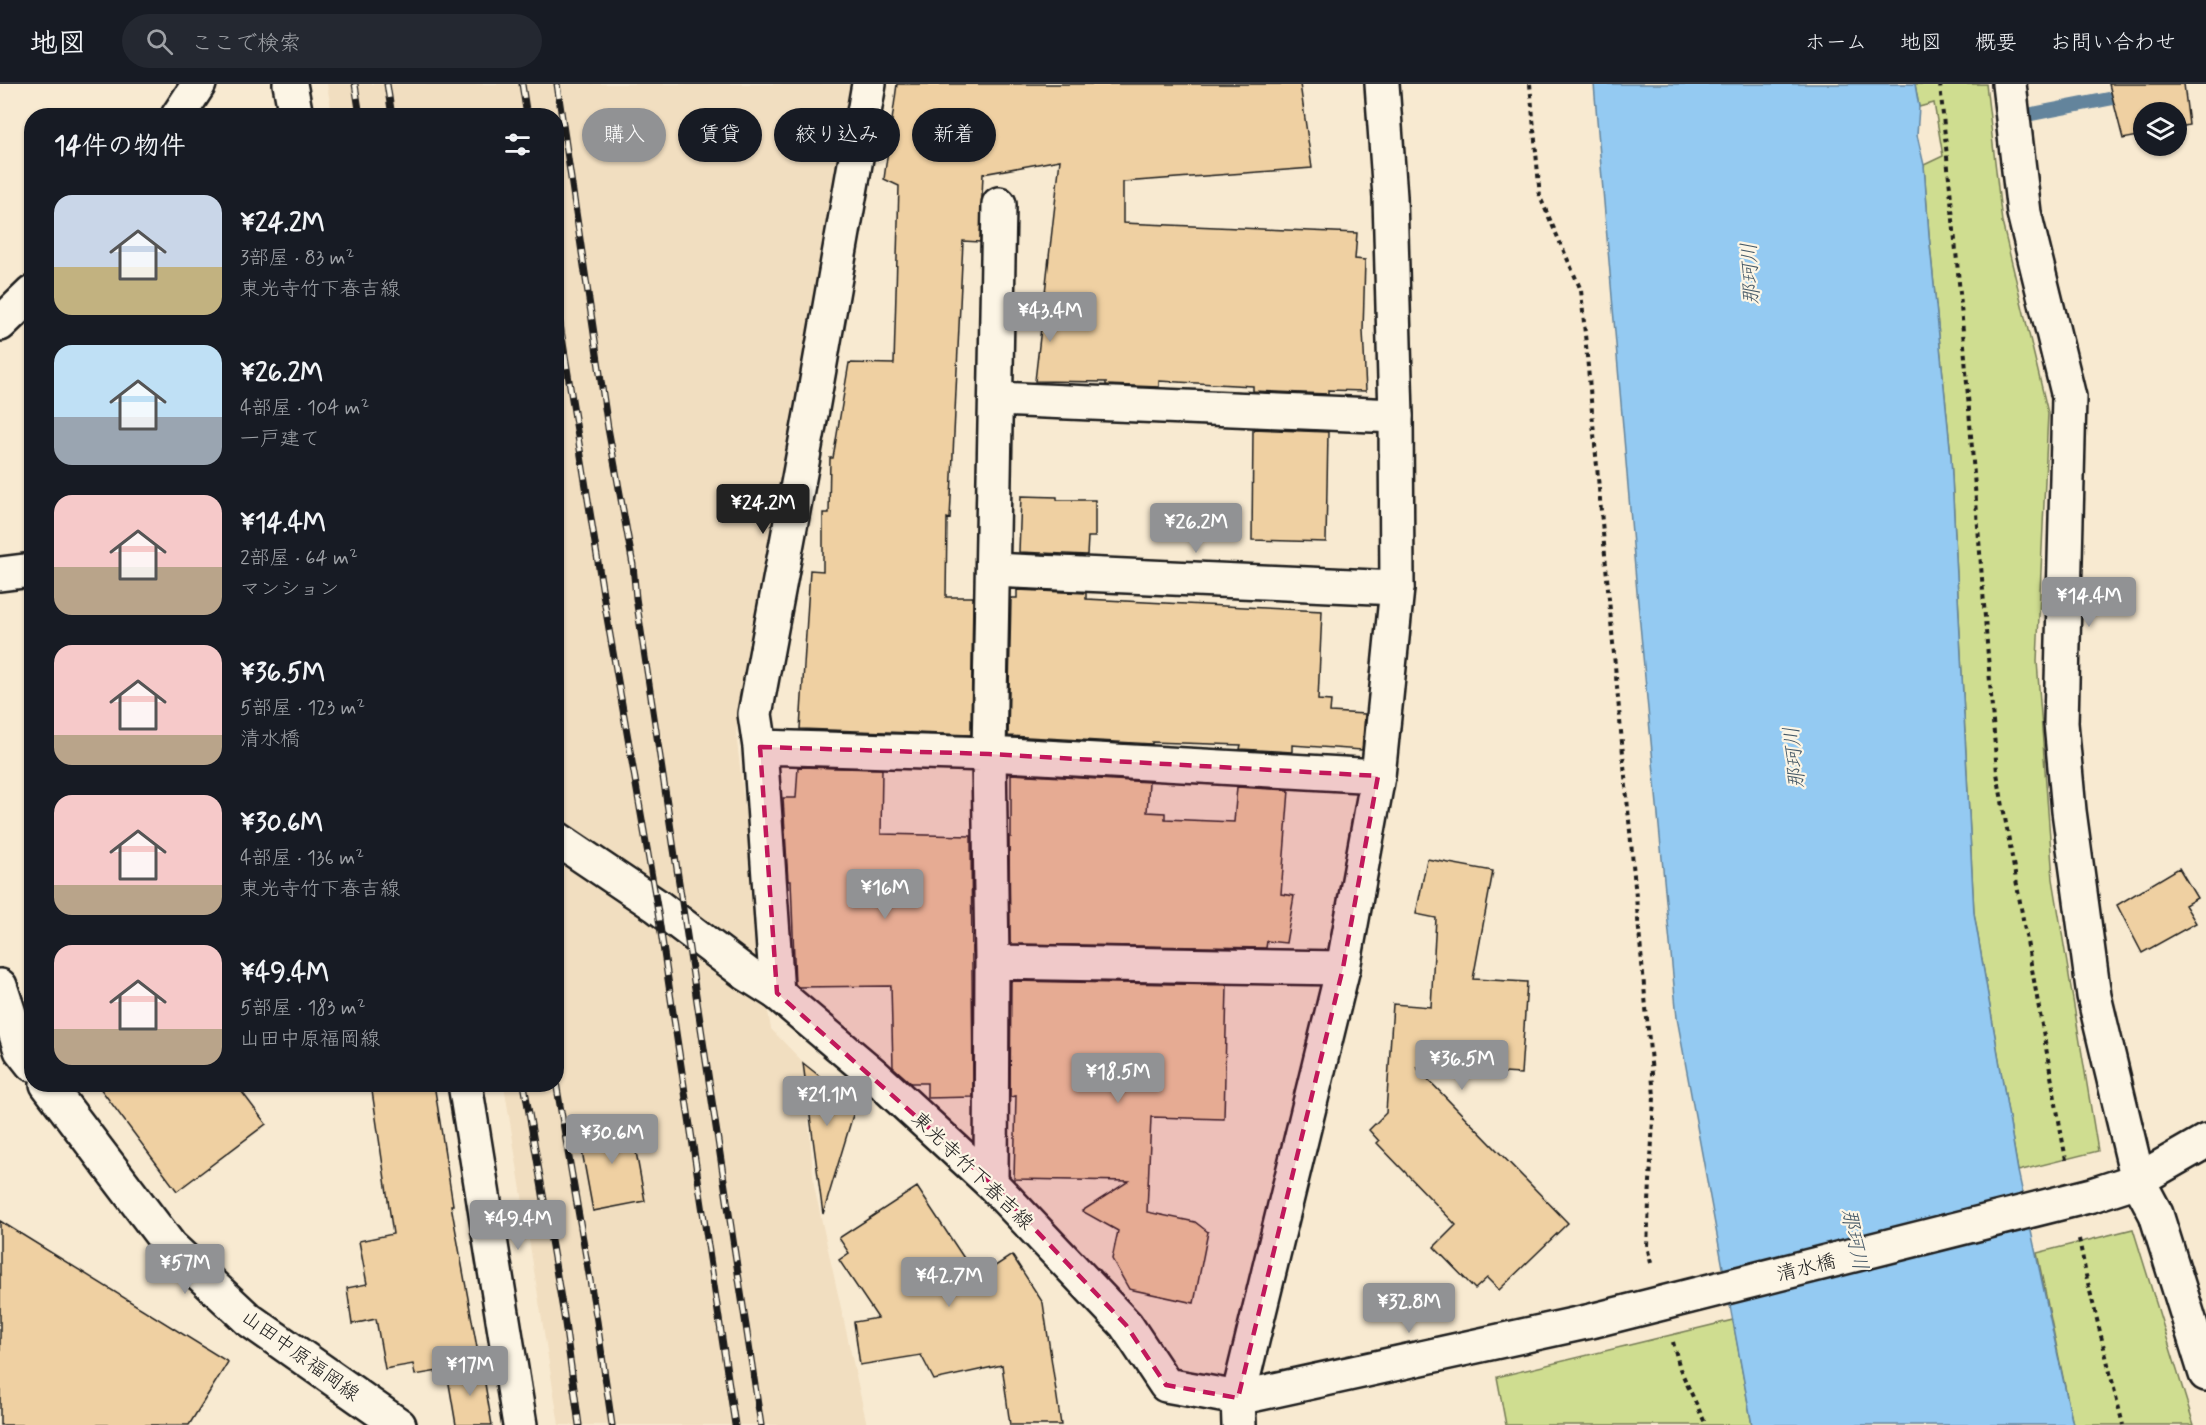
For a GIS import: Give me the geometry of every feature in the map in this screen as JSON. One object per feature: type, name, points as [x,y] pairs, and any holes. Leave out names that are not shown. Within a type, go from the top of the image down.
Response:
[{"type":"street","points":[[183,108],[199,84]]},
{"type":"street","points":[[290,84],[294,108]]},
{"type":"street","points":[[777,993],[760,747],[755,714],[869,84]]},
{"type":"street","points":[[1239,1412],[1343,968],[1378,776],[1397,588],[1396,416],[1390,197],[1382,84]]},
{"type":"street","points":[[2009,84],[2024,213],[2069,397],[2061,723],[2069,811],[2094,996],[2138,1180],[2156,1214],[2206,1374]]},
{"type":"street","points":[[991,1183],[992,962],[989,754],[999,204]]},
{"type":"street","points":[[0,324],[24,301]]},
{"type":"street","points":[[996,399],[1396,416]]},
{"type":"street","points":[[993,570],[1397,588]]},
{"type":"street","points":[[0,574],[24,571]]},
{"type":"street","points":[[760,747],[989,754],[1378,776]]},
{"type":"street","name":"東光寺竹下春吉線","points":[[564,842],[777,993],[873,1075],[991,1183],[1126,1325],[1166,1386],[1239,1412]]},
{"type":"street","points":[[992,962],[1343,968]]},
{"type":"street","points":[[0,986],[24,1054]]},
{"type":"street","name":"山田中原福岡線","points":[[53,1092],[170,1246],[248,1319],[399,1425]]},
{"type":"street","points":[[466,1092],[520,1425]]},
{"type":"street","name":"清水橋","points":[[1239,1412],[2092,1195],[2138,1180],[2206,1141]]},
{"type":"path","points":[[1530,84],[1540,197],[1581,290],[1654,1096],[1647,1246],[1653,1269]]},
{"type":"path","points":[[1940,84],[1960,293],[1997,773],[2067,1170]]},
{"type":"path","points":[[2078,1228],[2086,1275],[2122,1425]]},
{"type":"path","points":[[1671,1336],[1680,1369],[1706,1425]]},
{"type":"highlighted area","points":[[760,747],[989,754],[1378,776],[1343,968],[1238,1398],[1166,1385],[1126,1325],[991,1183],[777,993]]},
{"type":"shaded area","points":[[327,84],[854,84],[850,108],[774,108],[774,162],[840,162],[736,733],[758,921],[758,953],[771,1029],[804,1063],[814,1186],[867,1425],[559,1425],[505,1092],[564,1092],[564,108],[331,108]]},
{"type":"green space","points":[[1915,84],[1986,84],[2002,222],[2048,413],[2037,661],[2053,879],[2098,1151],[2018,1171],[1974,913],[1951,457],[1924,165],[1943,156],[1934,103],[1919,107]]},
{"type":"green space","points":[[2133,1229],[2194,1425],[2073,1425],[2037,1253]]},
{"type":"green space","points":[[1733,1320],[1752,1425],[1506,1425],[1497,1377]]},
{"type":"water","name":"那珂川","points":[[1594,84],[1915,84],[1919,107],[1917,135],[1924,165],[1951,457],[1974,913],[2018,1171],[2073,1425],[1752,1425],[1677,1018],[1637,592]]},
{"type":"building","points":[[897,84],[1300,84],[1312,168],[1123,182],[1123,223],[1357,233],[1355,259],[1365,260],[1363,331],[1366,391],[1328,390],[1328,394],[1253,391],[1253,386],[1159,381],[1159,387],[1106,385],[1106,382],[1035,381],[1060,160],[983,174],[980,242],[963,241],[950,519],[947,518],[946,597],[973,597],[971,735],[800,729],[810,570],[823,571],[823,513],[829,513],[830,458],[833,458],[849,363],[894,364],[899,186],[884,179],[886,162],[900,162],[900,108],[894,108]]},
{"type":"building","points":[[2109,84],[2184,84],[2186,102],[2133,102],[2133,137],[2123,139]]},
{"type":"building","points":[[1253,429],[1328,432],[1326,542],[1252,540]]},
{"type":"building","points":[[1021,496],[1057,497],[1057,500],[1095,500],[1095,537],[1088,537],[1087,555],[1019,552]]},
{"type":"building","points":[[1017,590],[1086,593],[1086,599],[1322,611],[1318,700],[1331,701],[1330,712],[1365,714],[1362,750],[1292,745],[1292,752],[1240,749],[1241,745],[1152,742],[1152,744],[1008,736],[1011,598],[1017,598]]},
{"type":"building","points":[[798,767],[882,769],[881,834],[971,836],[973,1097],[927,1098],[927,1083],[911,1083],[893,1067],[891,986],[798,987],[795,984],[791,881],[788,881],[783,798],[796,798]]},
{"type":"building","points":[[1011,774],[1149,782],[1147,812],[1165,813],[1165,819],[1234,822],[1237,787],[1289,790],[1281,894],[1294,896],[1286,943],[1267,941],[1266,948],[1010,944]]},
{"type":"building","points":[[1427,859],[1493,871],[1473,979],[1527,982],[1521,1074],[1417,1068],[1568,1223],[1499,1290],[1487,1278],[1475,1289],[1434,1247],[1456,1225],[1377,1143],[1379,1141],[1369,1130],[1386,1113],[1393,1004],[1431,1007],[1436,918],[1416,914]]},
{"type":"building","points":[[2179,868],[2197,898],[2185,905],[2196,923],[2142,953],[2117,905]]},
{"type":"building","points":[[1011,981],[1227,985],[1224,1119],[1151,1117],[1147,1212],[1195,1222],[1208,1232],[1194,1303],[1129,1289],[1112,1259],[1118,1231],[1082,1211],[1129,1181],[1014,1179],[1016,1096],[1010,1097]]},
{"type":"building","points":[[803,1063],[856,1105],[823,1214]]},
{"type":"building","points":[[103,1092],[242,1092],[266,1124],[177,1191]]},
{"type":"building","points":[[372,1092],[435,1092],[453,1205],[451,1205],[480,1364],[415,1375],[413,1364],[385,1369],[376,1319],[352,1324],[347,1288],[367,1284],[359,1241],[393,1234]]},
{"type":"building","points":[[630,1119],[645,1201],[593,1211],[578,1129]]},
{"type":"building","points":[[917,1187],[977,1278],[1012,1255],[1043,1303],[1061,1425],[1010,1425],[1002,1365],[934,1380],[921,1355],[860,1365],[854,1322],[878,1318],[839,1260],[849,1253],[839,1238]]},
{"type":"building","points":[[0,1221],[228,1362],[189,1425],[0,1425]]},
{"type":"building","points":[[482,1366],[492,1425],[456,1425],[447,1372]]},
{"type":"waterway","points":[[2032,114],[2129,95]]},
{"type":"railway","points":[[355,84],[359,108]]},
{"type":"railway","points":[[387,84],[391,108]]},
{"type":"railway","points":[[522,84],[526,108]]},
{"type":"railway","points":[[557,84],[561,108]]},
{"type":"railway","points":[[564,131],[608,428],[633,565],[636,598],[761,1425]]},
{"type":"railway","points":[[564,349],[605,606],[657,906],[735,1425]]},
{"type":"railway","points":[[525,1092],[564,1316],[579,1425]]},
{"type":"railway","points":[[558,1092],[597,1321],[612,1425]]}]
